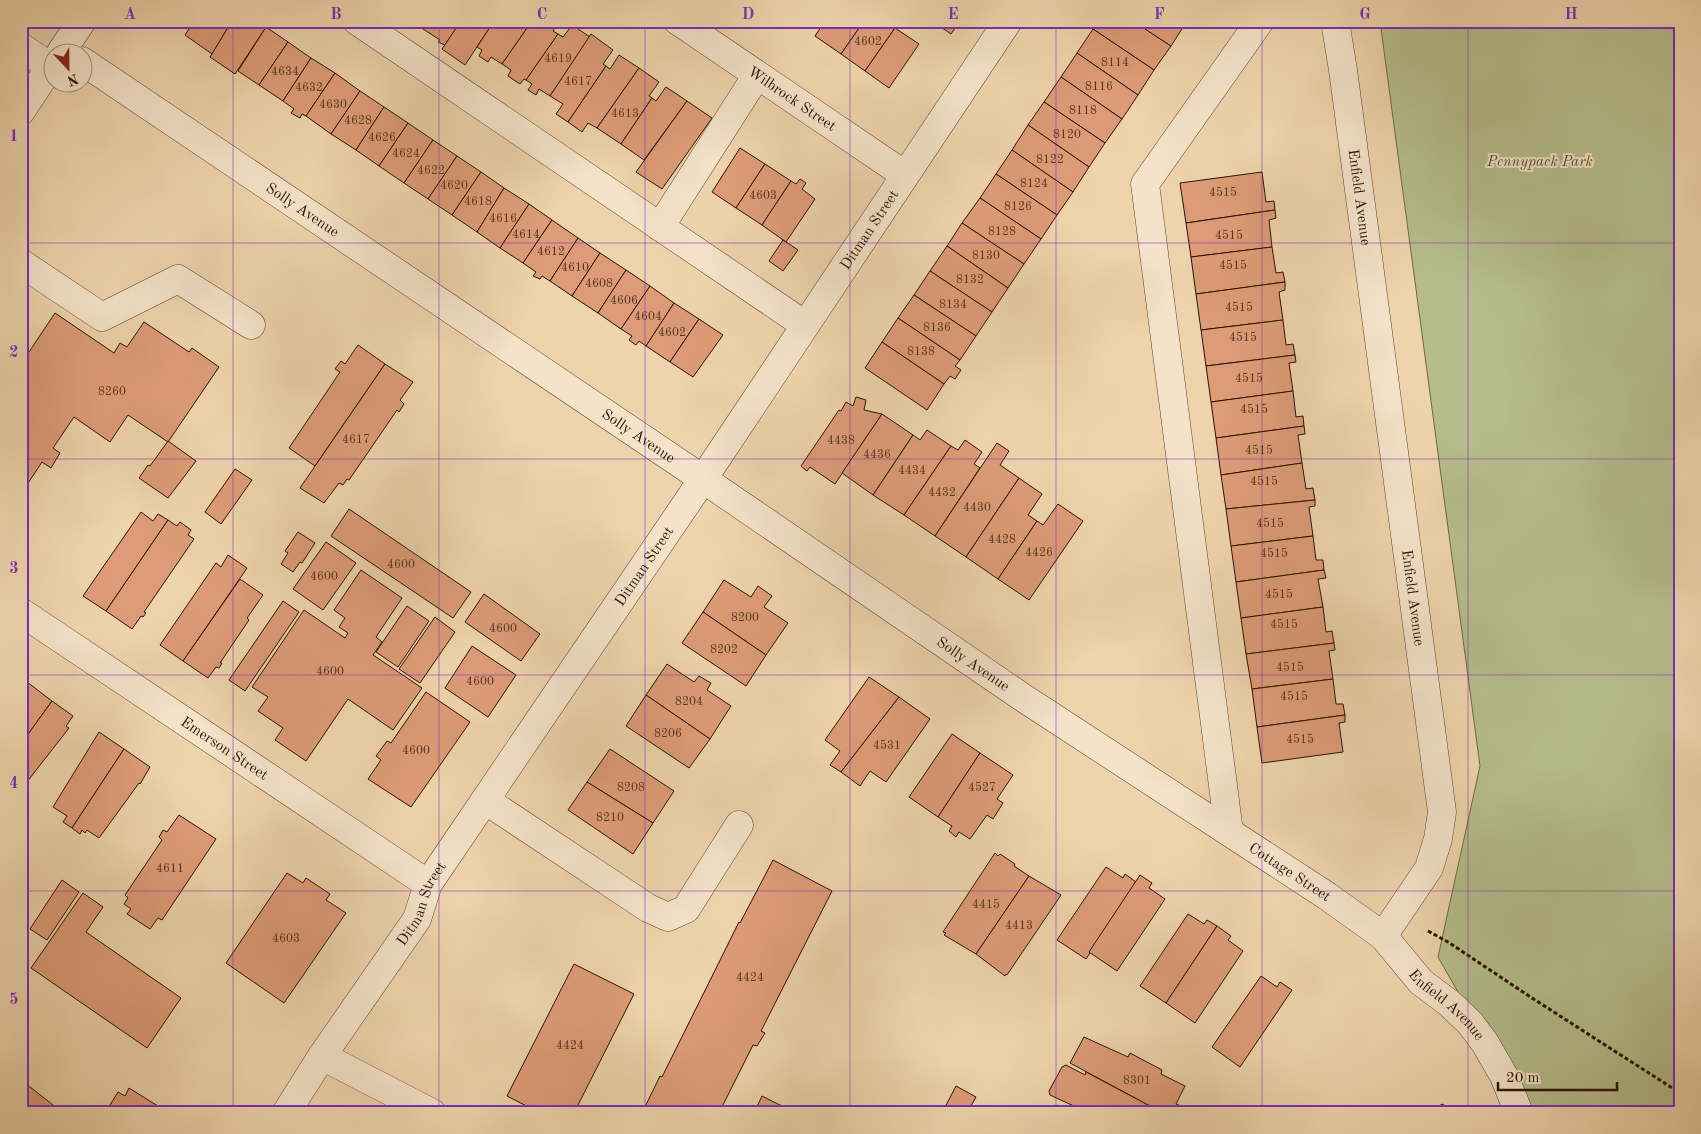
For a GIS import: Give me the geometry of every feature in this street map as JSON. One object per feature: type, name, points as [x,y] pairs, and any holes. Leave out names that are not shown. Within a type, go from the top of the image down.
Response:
[{"type":"street","points":[[71,42],[82,21]]},
{"type":"street","points":[[357,21],[805,325]]},
{"type":"street","name":"Wilbrock Street","points":[[678,21],[904,175]]},
{"type":"street","points":[[1230,832],[1145,184],[1260,21]]},
{"type":"street","name":"Enfield Avenue","points":[[1336,21],[1442,812],[1438,839],[1429,868],[1390,925],[1421,982],[1449,1003],[1470,1023],[1485,1043],[1504,1076],[1518,1113]]},
{"type":"street","name":"Ditman Street","points":[[286,1113],[322,1056],[417,918],[428,884],[703,479],[904,175],[997,25]]},
{"type":"street","name":"Solly Avenue","points":[[21,47],[42,52]]},
{"type":"street","points":[[660,227],[757,75]]},
{"type":"street","name":"Solly Avenue","points":[[92,77],[703,479],[1022,697],[1196,810]]},
{"type":"street","points":[[21,111],[42,84]]},
{"type":"street","points":[[21,263],[102,317],[178,278],[251,325]]},
{"type":"street","name":"Emerson Street","points":[[21,612],[428,884]]},
{"type":"street","points":[[485,800],[648,908],[668,917],[686,909],[739,825]]},
{"type":"street","name":"Cottage Street","points":[[1196,810],[1327,896],[1390,925]]},
{"type":"street","points":[[322,1056],[432,1113]]},
{"type":"path","points":[[1390,925],[1448,942],[1680,1093]]},
{"type":"green space","name":"Pennypack Park","points":[[1380,21],[1680,21],[1680,1113],[1527,1113],[1438,957],[1480,766]]},
{"type":"building","points":[[194,21],[232,21],[212,54],[185,35]]},
{"type":"building","points":[[232,21],[270,21],[235,74],[210,57]]},
{"type":"building","points":[[425,21],[461,21],[445,45],[438,42],[440,40],[420,27]]},
{"type":"building","points":[[461,21],[494,21],[465,65],[442,49]]},
{"type":"building","points":[[494,21],[532,21],[502,64],[491,57],[488,62],[479,56],[482,50],[477,47]]},
{"type":"building","points":[[532,21],[559,21],[553,31],[558,34],[526,80],[524,79],[520,84],[508,76],[511,70],[502,64]]},
{"type":"building","points":[[825,21],[864,21],[841,54],[815,36]]},
{"type":"building","points":[[864,21],[885,21],[895,28],[865,71],[841,54]]},
{"type":"building","points":[[935,21],[960,21],[951,34],[935,23]]},
{"type":"building","points":[[1098,21],[1133,21],[1171,46],[1154,70],[1093,29]]},
{"type":"building","points":[[1133,21],[1187,21],[1171,46]]},
{"type":"building","points":[[572,25],[590,37],[550,96],[539,89],[536,95],[528,90],[532,84],[526,80],[558,34],[563,37]]},
{"type":"building","points":[[266,27],[288,42],[259,85],[238,71]]},
{"type":"building","points":[[895,28],[919,44],[889,88],[865,71]]},
{"type":"building","points":[[1093,29],[1154,70],[1138,95],[1077,53]]},
{"type":"building","points":[[591,34],[613,50],[603,64],[606,66],[568,122],[556,114],[563,104],[550,96]]},
{"type":"building","points":[[288,42],[311,58],[283,101],[259,85]]},
{"type":"building","points":[[1077,53],[1138,95],[1122,119],[1061,77]]},
{"type":"building","points":[[619,55],[639,68],[597,128],[588,123],[582,132],[568,122],[606,66],[610,69]]},
{"type":"building","points":[[311,58],[335,73],[306,116],[302,114],[300,118],[291,113],[294,109],[283,101]]},
{"type":"building","points":[[639,68],[659,82],[649,96],[652,98],[621,144],[597,128]]},
{"type":"building","points":[[335,73],[360,91],[331,134],[306,116]]},
{"type":"building","points":[[1061,77],[1122,119],[1105,143],[1044,102]]},
{"type":"building","points":[[666,87],[687,101],[644,160],[621,144],[652,98],[656,101]]},
{"type":"building","points":[[360,91],[384,107],[356,150],[331,134]]},
{"type":"building","points":[[687,101],[712,118],[662,189],[636,172]]},
{"type":"building","points":[[1044,102],[1105,143],[1089,167],[1028,125]]},
{"type":"building","points":[[384,107],[408,123],[379,166],[356,150]]},
{"type":"building","points":[[408,123],[433,140],[404,183],[379,166]]},
{"type":"building","points":[[1028,125],[1089,167],[1073,192],[1012,150]]},
{"type":"building","points":[[433,140],[457,156],[428,199],[404,183]]},
{"type":"building","points":[[740,148],[765,164],[736,208],[712,192]]},
{"type":"building","points":[[1012,150],[1073,192],[1057,215],[996,174]]},
{"type":"building","points":[[457,156],[481,172],[452,215],[428,199]]},
{"type":"building","points":[[765,164],[791,181],[762,225],[736,208]]},
{"type":"building","points":[[481,172],[504,188],[477,232],[452,215]]},
{"type":"building","points":[[1262,172],[1266,202],[1274,201],[1275,210],[1186,223],[1180,183]]},
{"type":"building","points":[[996,174],[1057,215],[1041,239],[980,198]]},
{"type":"building","points":[[800,179],[806,183],[802,189],[815,199],[786,242],[762,225],[791,181],[796,184]]},
{"type":"building","points":[[504,188],[529,204],[500,248],[477,232]]},
{"type":"building","points":[[980,198],[1041,239],[1024,264],[962,223]]},
{"type":"building","points":[[529,204],[552,220],[523,263],[500,248]]},
{"type":"building","points":[[1275,210],[1276,218],[1269,220],[1272,247],[1191,257],[1186,223]]},
{"type":"building","points":[[552,220],[578,238],[550,281],[542,276],[540,279],[533,276],[536,272],[523,263]]},
{"type":"building","points":[[962,223],[1024,264],[1008,288],[947,246]]},
{"type":"building","points":[[578,238],[600,253],[572,296],[550,281]]},
{"type":"building","points":[[783,240],[798,250],[783,271],[769,261]]},
{"type":"building","points":[[947,246],[1008,288],[992,312],[930,271]]},
{"type":"building","points":[[1272,247],[1276,273],[1283,272],[1285,282],[1196,294],[1191,257]]},
{"type":"building","points":[[600,253],[626,270],[598,313],[572,296]]},
{"type":"building","points":[[626,270],[650,286],[621,329],[598,313]]},
{"type":"building","points":[[930,271],[992,312],[976,336],[914,295]]},
{"type":"building","points":[[1285,282],[1285,290],[1279,292],[1283,320],[1201,330],[1196,294]]},
{"type":"building","points":[[650,286],[674,303],[646,346],[639,341],[636,345],[629,340],[632,336],[621,329]]},
{"type":"building","points":[[914,295],[976,336],[960,360],[898,318]]},
{"type":"building","points":[[674,303],[699,319],[670,362],[646,346]]},
{"type":"building","points":[[55,313],[114,353],[120,343],[127,347],[144,322],[189,352],[192,348],[219,367],[168,442],[128,415],[110,442],[74,417],[53,448],[60,453],[51,468],[42,462],[21,494],[21,364]]},
{"type":"building","points":[[898,318],[960,360],[955,366],[961,370],[955,379],[950,376],[944,384],[882,342]]},
{"type":"building","points":[[699,319],[723,335],[693,377],[670,362]]},
{"type":"building","points":[[1283,320],[1286,345],[1293,344],[1295,355],[1206,366],[1201,330]]},
{"type":"building","points":[[882,342],[944,384],[927,410],[865,368]]},
{"type":"building","points":[[358,345],[385,364],[315,466],[289,448],[340,372],[335,369],[341,361],[345,364]]},
{"type":"building","points":[[1295,355],[1296,362],[1289,363],[1293,391],[1211,402],[1206,366]]},
{"type":"building","points":[[385,364],[413,382],[400,400],[404,404],[399,412],[397,410],[349,480],[347,479],[343,485],[339,483],[324,503],[300,488]]},
{"type":"building","points":[[1293,391],[1296,417],[1303,416],[1304,426],[1216,438],[1211,402]]},
{"type":"building","points":[[856,397],[866,400],[864,410],[882,414],[835,484],[810,467],[807,471],[801,466],[839,410],[841,411],[846,402],[853,406]]},
{"type":"building","points":[[882,414],[913,435],[873,495],[842,473]]},
{"type":"building","points":[[1304,426],[1305,434],[1298,435],[1302,463],[1221,475],[1216,438]]},
{"type":"building","points":[[927,430],[951,446],[904,515],[873,495],[913,435],[920,440]]},
{"type":"building","points":[[965,440],[982,452],[974,464],[980,468],[935,536],[904,515],[951,446],[958,450]]},
{"type":"building","points":[[168,441],[196,461],[168,498],[139,478]]},
{"type":"building","points":[[997,443],[1009,451],[1000,465],[1019,478],[966,557],[935,536]]},
{"type":"building","points":[[1302,463],[1306,489],[1313,488],[1315,500],[1226,509],[1221,475]]},
{"type":"building","points":[[235,469],[252,480],[221,524],[205,512]]},
{"type":"building","points":[[1019,478],[1042,494],[1028,515],[1037,521],[998,579],[966,557]]},
{"type":"building","points":[[1315,500],[1315,506],[1309,507],[1313,536],[1231,546],[1226,509]]},
{"type":"building","points":[[1058,504],[1083,521],[1029,600],[998,579],[1037,521],[1043,525]]},
{"type":"building","points":[[349,509],[471,592],[453,618],[331,536]]},
{"type":"building","points":[[141,512],[153,521],[158,514],[168,520],[106,611],[83,596]]},
{"type":"building","points":[[168,520],[177,526],[180,522],[191,530],[188,535],[194,539],[144,612],[146,613],[143,617],[141,616],[132,629],[106,611]]},
{"type":"building","points":[[298,532],[315,543],[302,563],[300,562],[293,572],[281,564],[288,553],[285,551]]},
{"type":"building","points":[[1313,536],[1316,560],[1323,560],[1324,570],[1236,582],[1231,546]]},
{"type":"building","points":[[326,542],[356,563],[323,610],[293,589]]},
{"type":"building","points":[[228,555],[247,568],[183,661],[160,645],[216,563],[221,567]]},
{"type":"building","points":[[361,570],[402,598],[376,637],[382,642],[373,655],[422,688],[393,730],[348,699],[306,761],[275,740],[283,728],[258,711],[268,697],[252,687],[304,610],[345,638],[348,633],[339,627],[345,618],[334,610]]},
{"type":"building","points":[[1324,570],[1326,578],[1318,579],[1323,607],[1241,618],[1236,582]]},
{"type":"building","points":[[240,579],[263,595],[247,618],[249,620],[220,663],[222,663],[219,668],[216,667],[208,678],[183,661]]},
{"type":"building","points":[[724,580],[751,597],[758,586],[772,596],[764,607],[788,623],[766,655],[703,612]]},
{"type":"building","points":[[484,594],[540,634],[521,661],[465,622]]},
{"type":"building","points":[[283,601],[299,612],[245,691],[229,680]]},
{"type":"building","points":[[407,606],[429,621],[398,667],[376,652]]},
{"type":"building","points":[[1323,607],[1326,632],[1332,631],[1334,643],[1246,654],[1241,618]]},
{"type":"building","points":[[703,612],[766,655],[746,686],[682,643]]},
{"type":"building","points":[[435,617],[455,632],[420,683],[399,669]]},
{"type":"building","points":[[1334,643],[1335,650],[1329,651],[1333,679],[1252,689],[1246,654]]},
{"type":"building","points":[[472,646],[516,675],[488,717],[445,688]]},
{"type":"building","points":[[667,664],[694,682],[699,676],[711,683],[707,690],[731,706],[710,739],[646,695]]},
{"type":"building","points":[[869,677],[899,697],[841,772],[830,765],[840,751],[825,740]]},
{"type":"building","points":[[1333,679],[1336,704],[1343,704],[1345,715],[1257,727],[1252,689]]},
{"type":"building","points":[[27,682],[52,701],[21,744],[21,690]]},
{"type":"building","points":[[426,692],[470,722],[411,807],[368,779],[381,760],[376,756],[387,741],[391,743]]},
{"type":"building","points":[[646,695],[710,739],[689,768],[626,726]]},
{"type":"building","points":[[899,697],[930,719],[886,782],[870,771],[860,786],[841,772]]},
{"type":"building","points":[[52,701],[73,716],[66,726],[69,728],[23,787],[21,786],[21,744]]},
{"type":"building","points":[[1345,715],[1345,722],[1339,723],[1343,752],[1262,763],[1257,727]]},
{"type":"building","points":[[99,732],[124,749],[72,828],[63,822],[67,816],[53,807]]},
{"type":"building","points":[[952,734],[980,753],[938,817],[909,797]]},
{"type":"building","points":[[124,749],[150,767],[140,784],[99,838],[87,830],[85,833],[82,830],[80,834],[72,828]]},
{"type":"building","points":[[610,749],[674,791],[653,823],[587,782]]},
{"type":"building","points":[[980,753],[1013,775],[997,799],[1003,803],[993,819],[987,815],[970,839],[959,832],[956,837],[949,831],[952,826],[938,817]]},
{"type":"building","points":[[587,782],[653,823],[633,854],[568,810]]},
{"type":"building","points":[[179,815],[216,839],[162,920],[158,918],[150,929],[127,914],[131,909],[124,904],[128,898],[125,895],[162,840],[159,837],[163,830],[167,832]]},
{"type":"building","points":[[995,853],[998,856],[1000,854],[1015,864],[1014,866],[1029,876],[976,954],[944,935],[946,933],[943,932]]},
{"type":"building","points":[[773,860],[832,891],[761,1031],[765,1033],[757,1046],[753,1045],[719,1113],[642,1113],[660,1076],[662,1077],[739,922]]},
{"type":"building","points":[[1106,867],[1123,878],[1125,874],[1136,882],[1086,959],[1057,940]]},
{"type":"building","points":[[287,873],[303,883],[306,878],[330,894],[326,900],[346,913],[284,1003],[226,963]]},
{"type":"building","points":[[1140,875],[1152,883],[1149,888],[1165,899],[1117,971],[1089,952]]},
{"type":"building","points":[[1029,876],[1061,895],[1005,976],[976,954]]},
{"type":"building","points":[[62,880],[79,892],[47,940],[30,929]]},
{"type":"building","points":[[83,893],[103,907],[86,932],[181,998],[147,1048],[31,968]]},
{"type":"building","points":[[1188,914],[1204,924],[1207,920],[1217,926],[1166,1003],[1140,986]]},
{"type":"building","points":[[1217,926],[1231,936],[1228,940],[1243,951],[1195,1023],[1166,1003]]},
{"type":"building","points":[[574,964],[634,994],[574,1113],[540,1113],[507,1096]]},
{"type":"building","points":[[1261,976],[1277,987],[1280,982],[1292,990],[1240,1067],[1212,1047]]},
{"type":"building","points":[[1084,1037],[1128,1057],[1130,1053],[1162,1070],[1161,1074],[1185,1086],[1176,1104],[1181,1106],[1178,1113],[1163,1113],[1070,1063]]},
{"type":"building","points":[[1066,1065],[1085,1075],[1086,1072],[1163,1113],[1089,1113],[1050,1095],[1049,1091],[1062,1067]]},
{"type":"building","points":[[21,1080],[62,1112],[21,1113]]},
{"type":"building","points":[[956,1086],[976,1097],[967,1113],[947,1113],[943,1111]]},
{"type":"building","points":[[129,1088],[169,1113],[105,1113],[118,1092],[125,1096]]},
{"type":"building","points":[[762,1096],[796,1113],[754,1113]]},
{"type":"building","points":[[1443,1104],[1447,1113],[1422,1113]]}]
